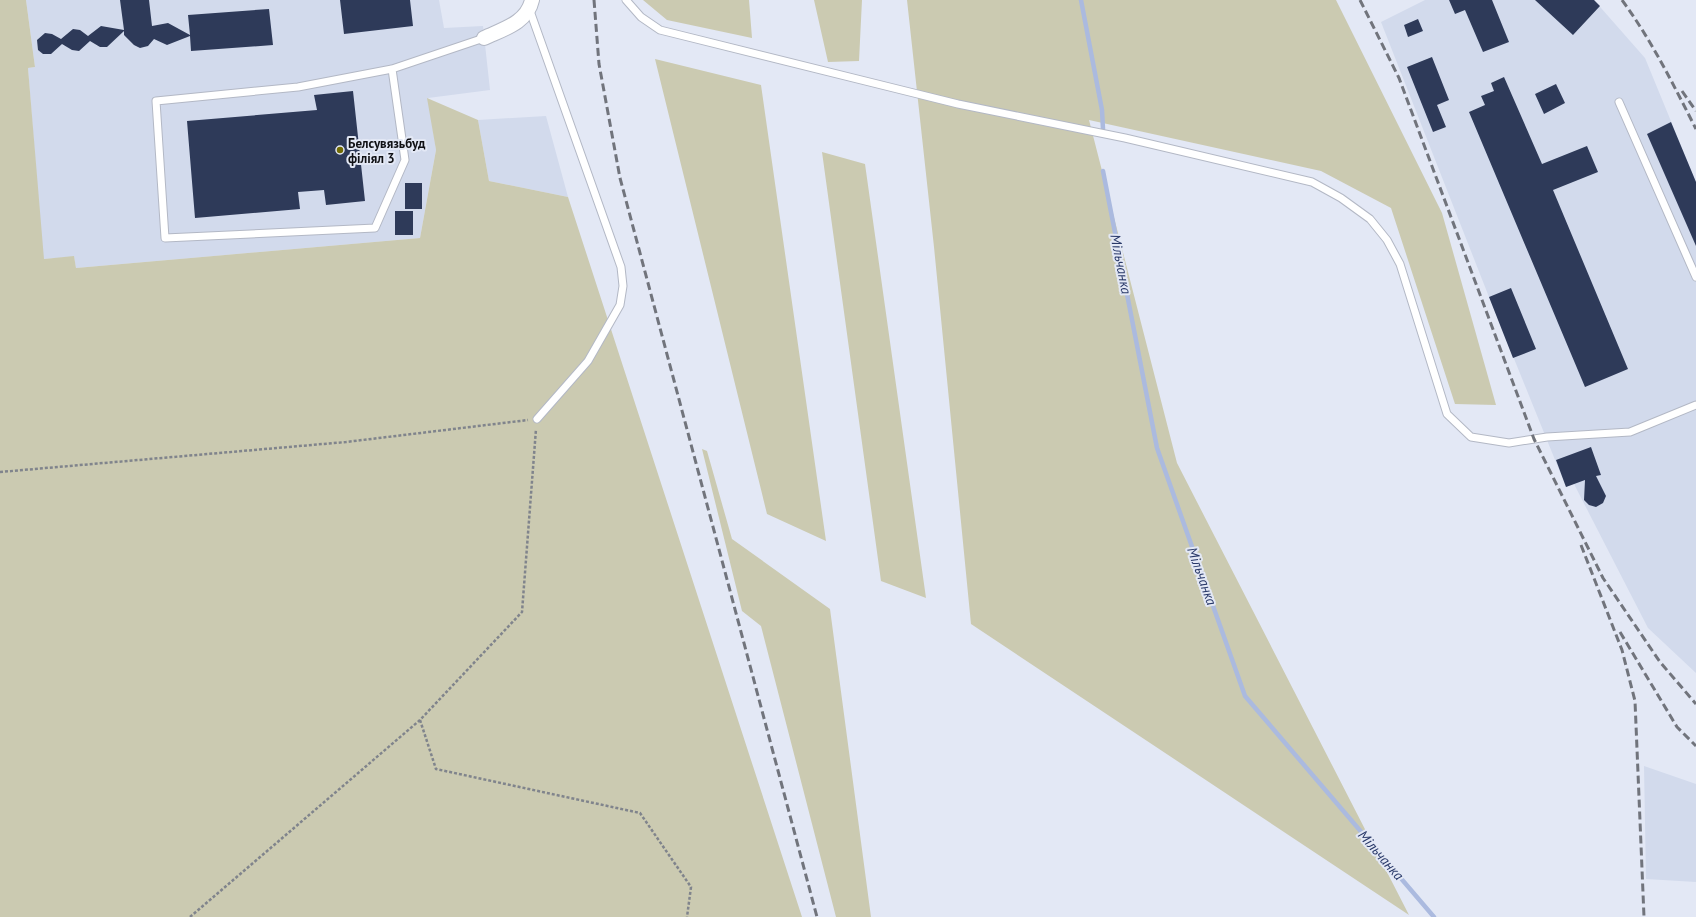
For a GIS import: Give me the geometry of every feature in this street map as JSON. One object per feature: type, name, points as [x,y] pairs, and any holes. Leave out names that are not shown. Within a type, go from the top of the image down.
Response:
[{"type":"street","points":[[484,38],[518,22],[531,5]]},
{"type":"lane","points":[[626,0],[641,17],[660,30],[958,104],[1125,138],[1312,182],[1341,198],[1370,219],[1387,240],[1400,264],[1447,414],[1471,436],[1509,443],[1547,437],[1630,432],[1696,405]]},
{"type":"lane","points":[[531,5],[622,267],[623,286],[620,305],[588,361],[537,419]]},
{"type":"lane","points":[[392,69],[405,160],[375,228],[165,238],[156,101],[298,87],[392,69],[484,38]]},
{"type":"lane","points":[[1619,102],[1696,277]]},
{"type":"path","points":[[0,472],[346,442],[537,419],[522,612],[420,720],[190,917]]},
{"type":"path","points":[[420,720],[436,769],[640,813],[691,887],[687,917]]},
{"type":"shaded area","name":"Белсувязьбуд філіял 3","points":[[26,0],[439,0],[444,28],[483,26],[490,90],[428,98],[436,150],[420,238],[76,268],[74,257],[43,259],[28,68],[35,67]]},
{"type":"shaded area","points":[[1425,0],[1594,0],[1645,58],[1696,182],[1696,673],[1648,628],[1574,484],[1566,487],[1489,297],[1381,22]]},
{"type":"shaded area","points":[[546,116],[568,197],[489,181],[478,120]]},
{"type":"shaded area","points":[[1644,766],[1696,784],[1696,882],[1646,879]]},
{"type":"green space","points":[[0,0],[26,0],[35,67],[28,68],[44,259],[74,256],[76,268],[420,238],[436,150],[427,98],[478,120],[489,181],[568,197],[802,917],[0,917]]},
{"type":"green space","points":[[643,0],[749,0],[752,38],[667,20]]},
{"type":"green space","points":[[814,0],[862,0],[859,61],[828,62]]},
{"type":"green space","points":[[907,0],[1336,0],[1442,213],[1496,405],[1455,404],[1391,208],[1321,171],[1089,120],[1177,463],[1409,915],[971,624],[934,247]]},
{"type":"green space","points":[[655,59],[761,85],[826,541],[767,514]]},
{"type":"green space","points":[[822,152],[865,164],[926,598],[881,581]]},
{"type":"green space","points":[[702,449],[707,451],[732,539],[830,609],[871,917],[836,917],[761,626],[742,611]]},
{"type":"building","points":[[120,0],[149,0],[152,26],[168,23],[190,35],[188,15],[269,9],[273,45],[191,51],[190,36],[167,45],[154,39],[148,46],[140,48],[134,45],[124,35],[124,31],[107,47],[100,47],[90,41],[79,51],[72,50],[62,44],[51,54],[43,54],[38,50],[37,40],[45,33],[52,34],[61,39],[73,29],[80,30],[88,36],[101,26],[124,30]]},
{"type":"building","points":[[340,0],[410,0],[413,26],[344,34]]},
{"type":"building","points":[[1449,0],[1492,0],[1509,42],[1483,52],[1465,10],[1455,14]]},
{"type":"building","points":[[1535,0],[1594,0],[1600,6],[1573,35]]},
{"type":"building","points":[[1418,19],[1423,31],[1408,37],[1404,25]]},
{"type":"building","points":[[1432,57],[1449,100],[1437,105],[1446,127],[1433,132],[1407,67]]},
{"type":"building","points":[[1504,77],[1542,164],[1587,146],[1598,172],[1553,190],[1628,369],[1585,387],[1469,112],[1485,105],[1481,96],[1494,91],[1491,83]]},
{"type":"building","points":[[1556,84],[1565,103],[1544,114],[1535,94]]},
{"type":"building","points":[[353,91],[365,201],[326,205],[324,190],[298,192],[300,209],[195,218],[187,121],[317,110],[314,95]]},
{"type":"building","points":[[1671,122],[1696,182],[1696,246],[1647,134]]},
{"type":"building","points":[[405,183],[422,183],[422,209],[405,209]]},
{"type":"building","points":[[395,211],[413,211],[413,235],[395,235]]},
{"type":"building","points":[[1511,288],[1536,349],[1513,358],[1489,297]]},
{"type":"building","points":[[1591,447],[1601,475],[1596,476],[1606,496],[1603,503],[1596,507],[1589,505],[1584,500],[1585,480],[1566,487],[1556,460]]},
{"type":"waterway","name":"Мільчанка","points":[[1081,0],[1102,110],[1103,129]]},
{"type":"waterway","name":"Мільчанка","points":[[1103,171],[1157,448],[1245,696],[1434,917]]},
{"type":"railway","points":[[594,0],[599,64],[620,178],[817,917]]},
{"type":"railway","points":[[1360,0],[1399,78],[1534,439],[1603,578],[1660,662],[1696,704]]},
{"type":"railway","points":[[1622,0],[1653,47],[1696,129]]},
{"type":"railway","points":[[1682,91],[1696,111]]},
{"type":"railway","points":[[1581,545],[1622,650],[1635,701],[1644,917]]},
{"type":"railway","points":[[1620,632],[1677,727],[1696,746]]},
{"type":"place","name":"Белсувязьбуд філіял 3","points":[[340,150]]}]
